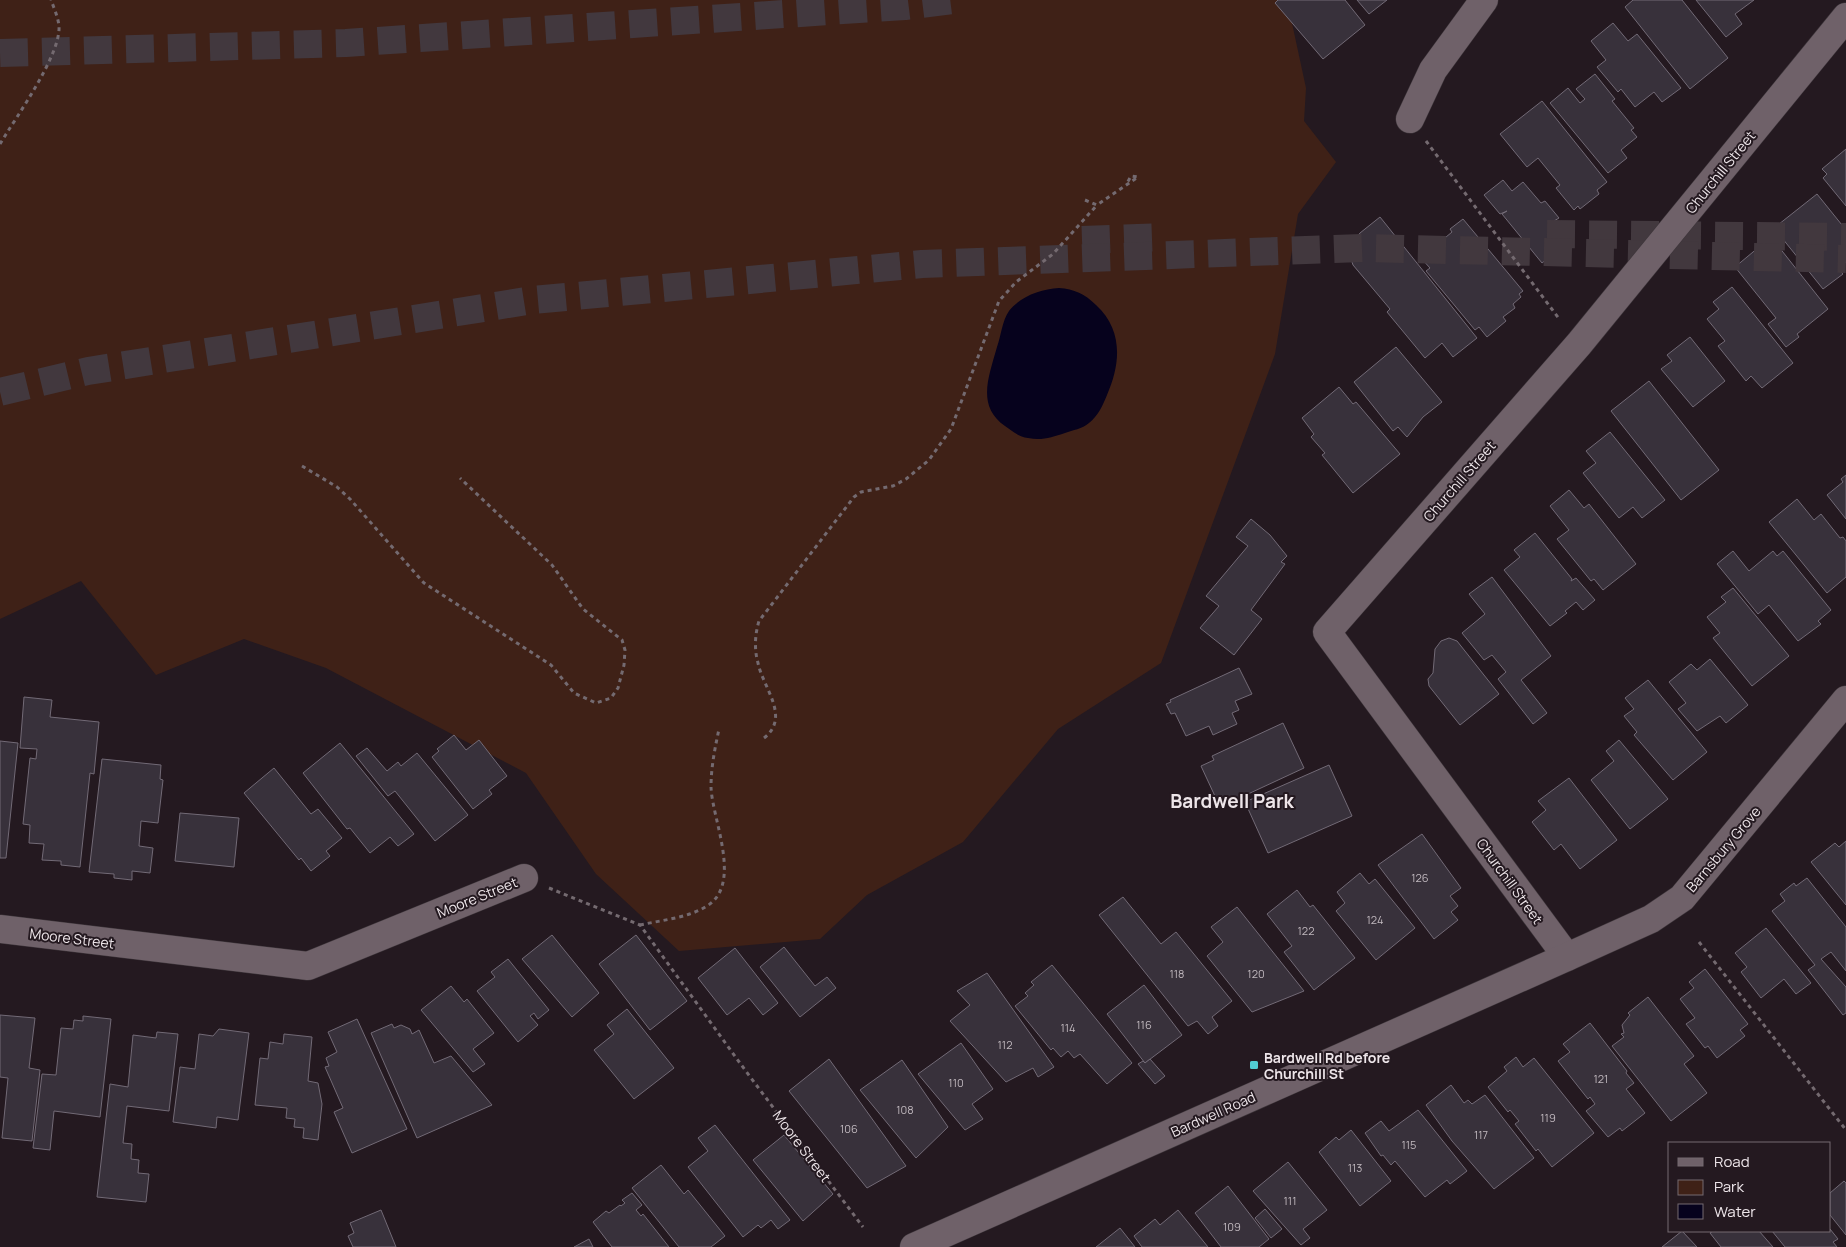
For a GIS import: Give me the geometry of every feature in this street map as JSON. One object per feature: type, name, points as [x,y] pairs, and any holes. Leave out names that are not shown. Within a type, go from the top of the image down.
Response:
[{"type":"street","points":[[1410,119],[1433,70],[1484,0]]},
{"type":"street","name":"Churchill Street","points":[[1567,957],[1326,632],[1579,344],[1846,17]]},
{"type":"street","name":"Barnsbury Grove","points":[[1567,957],[1651,918],[1682,898],[1846,700]]},
{"type":"street","name":"Moore Street","points":[[0,929],[308,966],[524,878]]},
{"type":"street","name":"Bardwell Road","points":[[914,1247],[1567,957]]},
{"type":"path","points":[[0,144],[48,65],[55,48],[59,26],[51,0]]},
{"type":"path","points":[[1410,119],[1579,344]]},
{"type":"path","points":[[764,738],[774,727],[776,717],[773,698],[758,666],[756,655],[756,631],[759,620],[854,497],[861,492],[893,486],[906,479],[929,460],[951,429],[999,301],[1016,282],[1053,254],[1097,205],[1126,185]]},
{"type":"path","points":[[1085,200],[1097,205]]},
{"type":"path","points":[[302,466],[337,487],[350,499],[424,583],[552,665],[574,693],[596,703],[611,698],[618,688],[624,665],[625,650],[622,640],[583,609],[552,565],[460,478]]},
{"type":"path","points":[[640,924],[692,914],[709,906],[722,889],[724,856],[711,788],[719,730]]},
{"type":"path","name":"Moore Street","points":[[524,878],[640,924],[745,1070],[863,1227]]},
{"type":"path","points":[[1699,942],[1846,1130]]},
{"type":"green space","points":[[0,0],[1287,0],[1306,88],[1304,121],[1336,162],[1298,214],[1275,354],[1161,663],[1058,729],[963,842],[867,895],[820,939],[679,951],[596,874],[526,773],[326,668],[244,639],[156,675],[81,581],[0,619]]},
{"type":"water","points":[[1059,288],[1083,295],[1092,301],[1105,315],[1111,325],[1117,347],[1115,371],[1102,406],[1095,417],[1086,425],[1047,438],[1025,437],[1016,434],[1005,426],[990,409],[987,390],[988,379],[1003,324],[1009,311],[1025,297],[1045,290]]},
{"type":"building","points":[[1278,0],[1345,0],[1365,25],[1323,59],[1275,3]]},
{"type":"building","points":[[1357,0],[1387,0],[1369,14]]},
{"type":"building","points":[[1633,0],[1682,0],[1728,58],[1690,89],[1625,7]]},
{"type":"building","points":[[1696,0],[1754,0],[1735,14],[1742,24],[1726,37]]},
{"type":"building","points":[[1613,23],[1628,41],[1637,34],[1681,88],[1662,102],[1654,92],[1635,107],[1621,89],[1618,92],[1597,67],[1606,60],[1591,41]]},
{"type":"building","points":[[1595,74],[1615,99],[1612,101],[1634,128],[1631,130],[1637,137],[1621,150],[1627,158],[1608,173],[1550,103],[1568,88],[1580,103],[1585,99],[1576,89]]},
{"type":"building","points":[[1542,101],[1607,182],[1597,190],[1599,194],[1580,209],[1578,206],[1574,210],[1556,188],[1560,185],[1538,158],[1527,167],[1500,134]]},
{"type":"building","points":[[1846,149],[1846,206],[1823,178],[1827,174],[1822,169]]},
{"type":"building","points":[[1503,180],[1512,191],[1523,182],[1541,203],[1545,201],[1559,218],[1554,221],[1566,236],[1557,243],[1561,248],[1542,263],[1502,214],[1507,211],[1500,214],[1484,195]]},
{"type":"building","points":[[1817,194],[1846,230],[1846,262],[1838,269],[1843,274],[1823,289],[1774,228]]},
{"type":"building","points":[[1380,217],[1477,338],[1453,357],[1442,343],[1425,358],[1387,312],[1390,309],[1353,265],[1351,259],[1352,243],[1360,233]]},
{"type":"building","points":[[1463,219],[1523,291],[1519,294],[1521,297],[1513,304],[1515,308],[1503,317],[1506,321],[1487,337],[1479,327],[1475,330],[1426,271],[1430,268],[1421,258],[1452,232],[1450,229]]},
{"type":"building","points":[[1771,237],[1828,309],[1797,334],[1799,337],[1786,347],[1768,324],[1776,318],[1735,267]]},
{"type":"building","points":[[1732,287],[1793,363],[1762,388],[1751,376],[1746,381],[1718,346],[1725,341],[1707,319],[1719,309],[1713,302]]},
{"type":"building","points":[[1690,337],[1725,381],[1693,407],[1661,369],[1672,361],[1667,355]]},
{"type":"building","points":[[1396,347],[1442,402],[1423,417],[1407,437],[1398,427],[1393,431],[1354,382]]},
{"type":"building","points":[[1649,381],[1719,470],[1681,500],[1611,411]]},
{"type":"building","points":[[1339,387],[1353,404],[1356,402],[1400,454],[1353,493],[1322,455],[1325,453],[1311,437],[1314,434],[1302,418]]},
{"type":"building","points":[[1610,432],[1665,500],[1642,518],[1633,507],[1619,518],[1583,473],[1596,463],[1586,451]]},
{"type":"building","points":[[1846,475],[1846,519],[1827,495],[1843,482],[1841,479]]},
{"type":"building","points":[[1569,490],[1584,508],[1589,504],[1636,564],[1603,590],[1594,579],[1591,581],[1557,539],[1569,530],[1550,506]]},
{"type":"building","points":[[1797,499],[1814,520],[1821,514],[1840,538],[1843,537],[1846,541],[1846,577],[1827,593],[1769,522]]},
{"type":"building","points":[[1251,519],[1270,535],[1287,556],[1281,562],[1285,564],[1251,610],[1262,619],[1234,655],[1200,628],[1219,606],[1206,596],[1248,546],[1236,537]]},
{"type":"building","points":[[1535,533],[1572,579],[1571,581],[1576,578],[1595,600],[1583,610],[1576,602],[1565,611],[1567,613],[1550,626],[1504,570],[1520,557],[1514,550]]},
{"type":"building","points":[[1733,551],[1749,571],[1773,551],[1777,556],[1783,551],[1831,610],[1818,621],[1821,624],[1798,641],[1769,605],[1758,614],[1717,564]]},
{"type":"building","points":[[1492,577],[1551,656],[1521,680],[1547,713],[1533,724],[1498,679],[1506,672],[1492,655],[1484,660],[1462,633],[1485,614],[1469,594]]},
{"type":"building","points":[[1733,588],[1789,656],[1752,686],[1713,638],[1720,633],[1707,617],[1726,602],[1721,597]]},
{"type":"building","points":[[1449,638],[1457,641],[1499,694],[1460,725],[1429,686],[1428,679],[1433,673],[1435,649],[1441,641]]},
{"type":"building","points":[[1710,659],[1748,705],[1726,723],[1720,716],[1697,731],[1678,709],[1686,703],[1669,682],[1691,664],[1697,670]]},
{"type":"building","points":[[1239,668],[1252,694],[1235,701],[1239,710],[1232,713],[1237,724],[1213,735],[1209,726],[1186,736],[1175,713],[1171,714],[1166,704],[1171,702],[1170,700]]},
{"type":"building","points":[[1648,680],[1707,752],[1673,780],[1634,735],[1637,732],[1624,716],[1634,709],[1625,698]]},
{"type":"building","points":[[24,697],[52,700],[50,717],[99,722],[94,774],[90,773],[80,867],[61,865],[61,861],[42,860],[44,844],[29,843],[30,825],[23,824],[30,758],[36,759],[37,749],[20,748]]},
{"type":"building","points":[[1283,723],[1304,768],[1220,807],[1201,766],[1214,760],[1212,756]]},
{"type":"building","points":[[454,735],[466,750],[479,740],[507,776],[489,790],[492,794],[473,809],[432,757],[439,751],[437,749]]},
{"type":"building","points":[[1619,740],[1668,799],[1630,829],[1591,780],[1614,761],[1606,751]]},
{"type":"building","points":[[0,741],[18,743],[6,858],[0,858]]},
{"type":"building","points":[[340,743],[414,834],[398,846],[390,837],[370,853],[350,828],[347,829],[303,773]]},
{"type":"building","points":[[367,748],[387,771],[398,762],[401,766],[417,753],[468,815],[435,841],[395,791],[388,796],[356,756]]},
{"type":"building","points":[[102,759],[161,765],[160,779],[163,780],[158,823],[141,821],[139,846],[153,848],[150,873],[132,871],[132,880],[114,878],[114,874],[89,872]]},
{"type":"building","points":[[1329,765],[1352,816],[1268,853],[1245,802]]},
{"type":"building","points":[[274,768],[311,814],[318,809],[342,838],[326,851],[330,856],[311,871],[301,858],[299,860],[244,793]]},
{"type":"building","points":[[1569,778],[1617,840],[1580,869],[1561,844],[1554,850],[1532,822],[1546,810],[1538,801]]},
{"type":"building","points":[[180,813],[239,818],[234,867],[175,861]]},
{"type":"building","points":[[1422,834],[1461,888],[1450,896],[1458,906],[1451,912],[1458,920],[1434,939],[1378,865]]},
{"type":"building","points":[[1846,841],[1846,905],[1811,862],[1835,843],[1839,847]]},
{"type":"building","points":[[1360,873],[1369,884],[1375,879],[1415,928],[1376,960],[1336,911],[1345,903],[1337,892]]},
{"type":"building","points":[[1807,878],[1846,927],[1846,971],[1831,952],[1821,959],[1846,987],[1846,1013],[1843,1015],[1808,970],[1815,965],[1772,911],[1785,901],[1780,894],[1794,883],[1796,886]]},
{"type":"building","points":[[1297,890],[1310,907],[1313,905],[1355,958],[1314,990],[1284,952],[1292,946],[1267,914]]},
{"type":"building","points":[[1123,897],[1161,944],[1176,932],[1232,1001],[1212,1017],[1218,1026],[1208,1034],[1197,1021],[1188,1026],[1099,915]]},
{"type":"building","points":[[1237,907],[1304,991],[1252,1012],[1207,956],[1223,942],[1211,927]]},
{"type":"building","points":[[1766,928],[1811,983],[1796,994],[1784,979],[1761,998],[1741,972],[1747,967],[1735,953]]},
{"type":"building","points":[[552,935],[599,993],[572,1017],[522,959]]},
{"type":"building","points":[[636,935],[687,1001],[650,1030],[599,964]]},
{"type":"building","points":[[784,947],[815,986],[827,977],[836,988],[800,1017],[760,967]]},
{"type":"building","points":[[735,948],[778,1003],[763,1015],[749,998],[727,1015],[698,978]]},
{"type":"building","points":[[508,959],[549,1010],[538,1019],[534,1013],[530,1016],[538,1025],[518,1042],[477,991],[495,977],[491,972]]},
{"type":"building","points":[[1052,965],[1132,1063],[1107,1084],[1080,1054],[1074,1058],[1068,1051],[1061,1057],[1053,1048],[1051,1050],[1015,1006],[1028,996],[1025,993],[1034,985],[1031,982]]},
{"type":"building","points":[[1705,969],[1748,1024],[1740,1030],[1745,1036],[1717,1058],[1708,1046],[1705,1048],[1686,1024],[1695,1018],[1680,999],[1694,988],[1689,982]]},
{"type":"building","points":[[987,973],[1054,1067],[1038,1077],[1033,1068],[1006,1082],[950,1021],[970,1005],[957,991]]},
{"type":"building","points":[[1144,985],[1182,1035],[1145,1063],[1107,1014]]},
{"type":"building","points":[[451,986],[464,1002],[467,999],[494,1033],[473,1049],[485,1064],[473,1072],[421,1010]]},
{"type":"building","points":[[1648,997],[1694,1056],[1684,1064],[1707,1093],[1671,1121],[1612,1046],[1624,1037],[1621,1034],[1624,1033],[1622,1025],[1630,1015],[1628,1013]]},
{"type":"building","points":[[627,1009],[674,1068],[634,1099],[594,1050],[614,1034],[607,1025]]},
{"type":"building","points":[[0,1015],[35,1018],[29,1068],[40,1070],[32,1141],[2,1138],[8,1078],[0,1077]]},
{"type":"building","points":[[83,1016],[111,1019],[100,1117],[54,1111],[50,1150],[33,1148],[42,1074],[56,1075],[61,1028],[73,1029],[74,1020],[83,1021]]},
{"type":"building","points":[[357,1019],[407,1129],[352,1153],[334,1112],[343,1108],[325,1067],[329,1066],[326,1058],[337,1052],[328,1032]]},
{"type":"building","points":[[1590,1023],[1627,1071],[1626,1073],[1634,1083],[1626,1089],[1645,1113],[1622,1131],[1620,1128],[1608,1137],[1586,1111],[1595,1104],[1590,1097],[1588,1099],[1558,1061],[1570,1052],[1563,1044]]},
{"type":"building","points":[[392,1024],[394,1028],[401,1025],[410,1029],[412,1034],[419,1030],[434,1063],[451,1056],[492,1105],[417,1138],[371,1033]]},
{"type":"building","points":[[219,1029],[249,1033],[238,1120],[217,1117],[216,1128],[173,1122],[180,1067],[195,1069],[199,1034],[213,1036]]},
{"type":"building","points":[[157,1032],[178,1034],[169,1111],[127,1106],[123,1143],[132,1144],[131,1159],[139,1160],[138,1173],[149,1174],[146,1202],[97,1197],[110,1084],[128,1087],[133,1035],[156,1038]]},
{"type":"building","points":[[284,1034],[312,1037],[308,1081],[318,1083],[322,1104],[318,1140],[303,1138],[304,1128],[294,1127],[295,1119],[286,1118],[287,1108],[255,1105],[260,1058],[268,1059],[270,1042],[283,1044]]},
{"type":"building","points":[[961,1043],[993,1089],[972,1104],[983,1119],[965,1130],[918,1074]]},
{"type":"building","points":[[1516,1057],[1523,1067],[1534,1058],[1594,1133],[1552,1167],[1538,1149],[1536,1151],[1515,1124],[1519,1121],[1510,1110],[1508,1112],[1488,1087],[1507,1071],[1504,1067]]},
{"type":"building","points":[[829,1059],[906,1166],[867,1188],[789,1091]]},
{"type":"building","points":[[1150,1059],[1165,1076],[1155,1084],[1138,1064],[1143,1061],[1145,1063]]},
{"type":"building","points":[[902,1060],[948,1127],[916,1158],[860,1090]]},
{"type":"building","points":[[1451,1085],[1464,1103],[1468,1100],[1472,1104],[1485,1095],[1534,1158],[1494,1189],[1452,1141],[1426,1105]]},
{"type":"building","points":[[1418,1110],[1467,1171],[1450,1184],[1447,1180],[1425,1197],[1395,1161],[1391,1165],[1383,1155],[1381,1156],[1365,1133],[1381,1121],[1389,1131]]},
{"type":"building","points":[[715,1125],[790,1220],[778,1229],[771,1220],[761,1228],[758,1225],[743,1237],[688,1167],[708,1151],[698,1138]]},
{"type":"building","points":[[1351,1130],[1391,1181],[1360,1206],[1319,1152],[1336,1137],[1339,1140]]},
{"type":"building","points":[[784,1135],[833,1194],[803,1221],[753,1160]]},
{"type":"building","points":[[1288,1162],[1327,1210],[1303,1229],[1310,1238],[1301,1245],[1253,1191]]},
{"type":"building","points":[[661,1165],[684,1194],[688,1190],[725,1236],[711,1247],[679,1247],[632,1188]]},
{"type":"building","points":[[1844,1181],[1846,1183],[1846,1235],[1831,1216],[1831,1192]]},
{"type":"building","points":[[1228,1186],[1269,1239],[1259,1247],[1221,1247],[1195,1213]]},
{"type":"building","points":[[632,1193],[642,1205],[636,1210],[641,1216],[643,1214],[669,1247],[612,1247],[593,1222],[606,1211],[609,1213],[621,1206],[625,1203],[622,1200]]},
{"type":"building","points":[[1265,1209],[1282,1229],[1271,1238],[1255,1218]]},
{"type":"building","points":[[381,1210],[396,1247],[353,1247],[348,1236],[354,1233],[350,1223]]},
{"type":"building","points":[[1178,1210],[1208,1247],[1142,1247],[1134,1236],[1155,1219],[1160,1225]]},
{"type":"building","points":[[1120,1228],[1135,1247],[1096,1247]]},
{"type":"building","points":[[1831,1230],[1838,1239],[1833,1242],[1837,1247],[1785,1247],[1773,1232],[1831,1232]]},
{"type":"building","points":[[1683,1232],[1697,1247],[1662,1247]]},
{"type":"building","points":[[1760,1232],[1773,1247],[1721,1247],[1710,1233]]},
{"type":"building","points":[[589,1239],[593,1247],[574,1247]]},
{"type":"tunnel","points":[[0,53],[346,43],[905,6],[953,0]]},
{"type":"tunnel","points":[[1547,234],[1846,237]]},
{"type":"tunnel","points":[[1082,240],[1164,237]]},
{"type":"tunnel","points":[[0,392],[88,371],[533,300],[922,264],[1363,248],[1846,259]]},
{"type":"place","name":"Bardwell Rd before Churchill St","points":[[1254,1065]]},
{"type":"district","name":"Bardwell Park","points":[[1232,801]]}]
